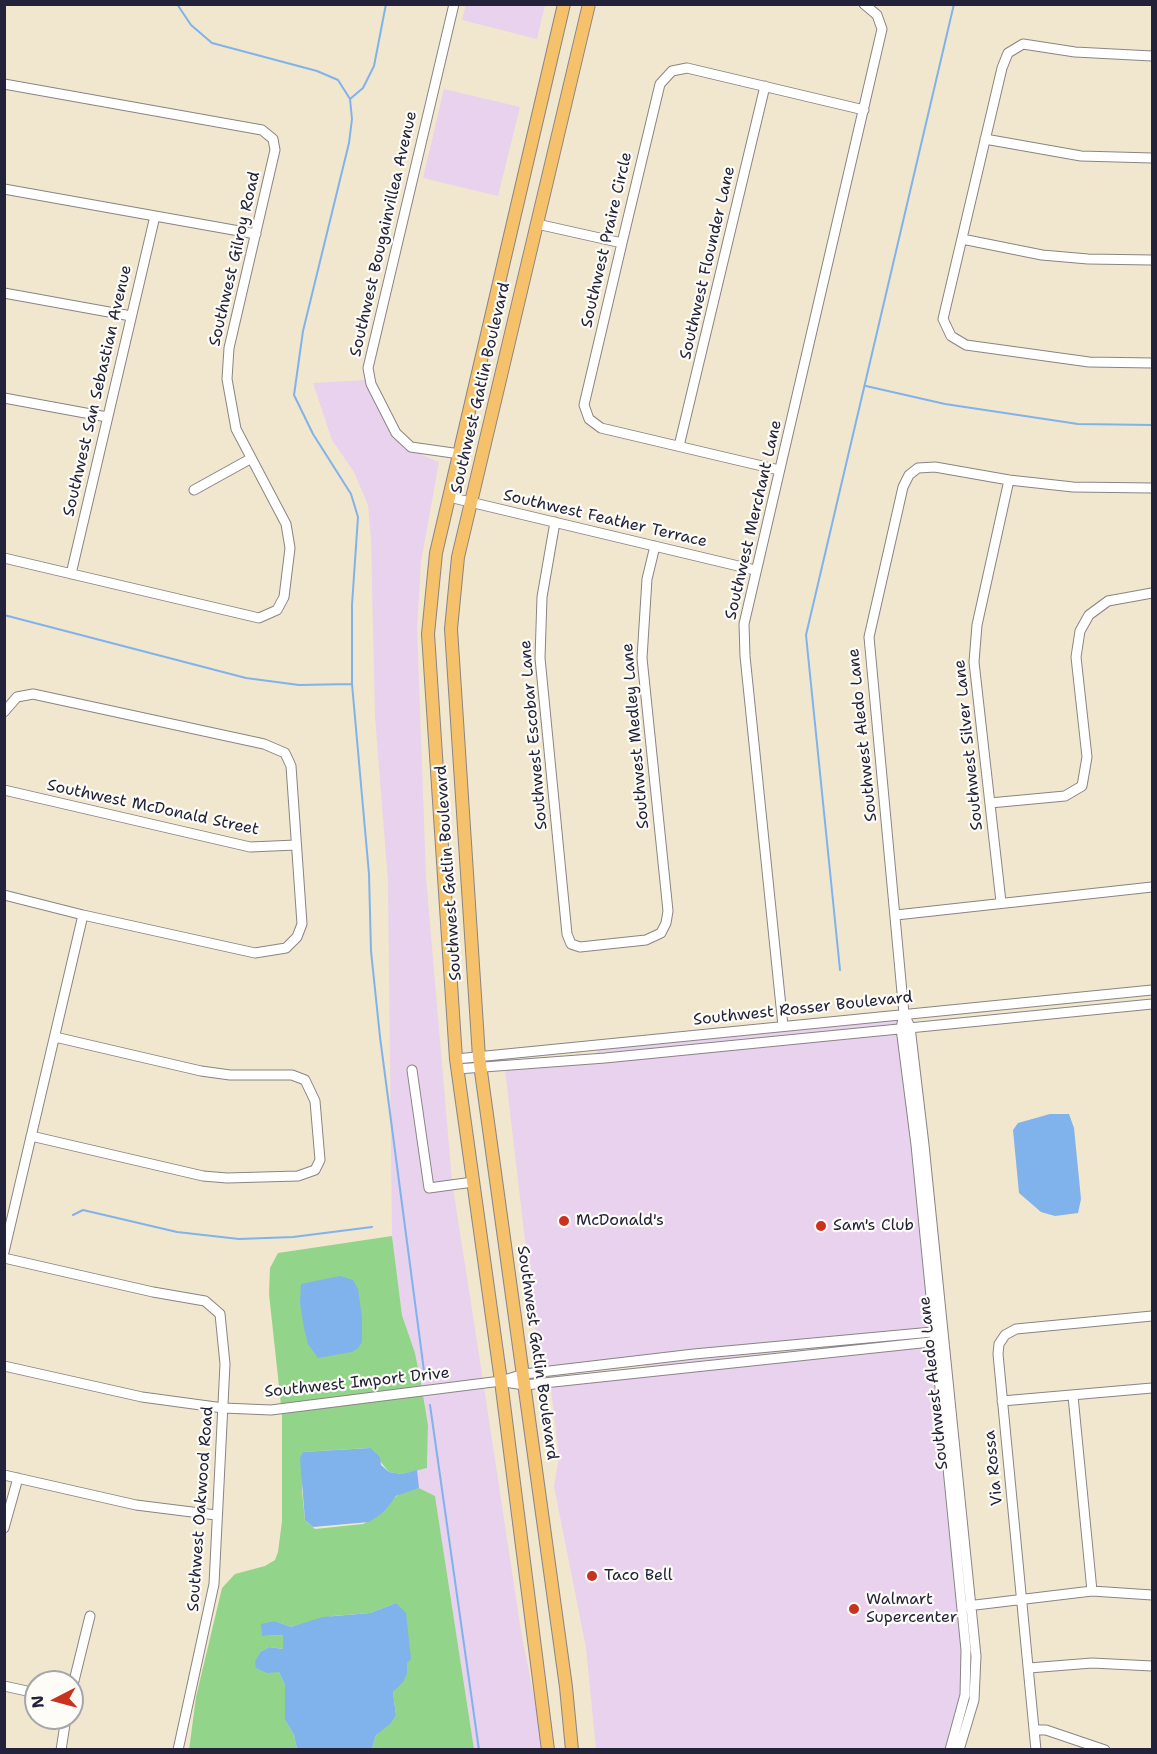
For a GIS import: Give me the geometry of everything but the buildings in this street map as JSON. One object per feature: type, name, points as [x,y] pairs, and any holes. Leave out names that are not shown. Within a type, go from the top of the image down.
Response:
[{"type":"main road","name":"Southwest Gatlin Boulevard","points":[[548,1749],[501,1381],[457,1064],[428,634],[436,553],[564,4]]},
{"type":"main road","name":"Southwest Gatlin Boulevard","points":[[572,1749],[566,1687],[525,1379],[480,1062],[451,629],[458,557],[589,4]]},
{"type":"street","name":"Southwest Bougainvillea Avenue","points":[[454,4],[368,368],[371,384],[396,433],[411,447],[460,454]]},
{"type":"street","name":"Southwest Merchant Lane","points":[[783,1026],[745,656],[744,624],[882,29],[878,15],[864,4]]},
{"type":"street","points":[[1152,56],[1086,53],[1023,44],[1013,48],[1005,60],[944,309],[944,324],[954,339],[966,345],[1077,361],[1152,363]]},
{"type":"street","name":"Southwest Praire Circle","points":[[779,470],[601,428],[589,419],[584,405],[622,243],[660,84],[672,71],[687,68],[864,110]]},
{"type":"street","name":"Southwest Gilroy Road","points":[[4,84],[262,130],[271,135],[275,150],[229,348],[227,379],[236,429],[286,524],[290,536],[284,597],[277,610],[259,618],[71,574]]},
{"type":"street","name":"Southwest Flounder Lane","points":[[680,446],[765,86]]},
{"type":"street","points":[[986,139],[1081,156],[1152,158]]},
{"type":"street","points":[[4,189],[256,234]]},
{"type":"street","name":"Southwest San Sebastian Avenue","points":[[71,574],[155,216]]},
{"type":"street","points":[[537,224],[622,243]]},
{"type":"street","points":[[962,239],[1042,255],[1088,259],[1152,260]]},
{"type":"street","points":[[4,293],[131,316]]},
{"type":"street","points":[[4,398],[107,417]]},
{"type":"street","points":[[194,490],[250,459]]},
{"type":"street","name":"Southwest Aledo Lane","points":[[959,1749],[974,1700],[976,1684],[916,1145],[869,638],[903,487],[913,471],[923,466],[1009,480]]},
{"type":"street","points":[[1009,480],[1073,487],[1152,488]]},
{"type":"street","name":"Southwest Silver Lane","points":[[1001,902],[974,662],[977,626],[1009,480]]},
{"type":"street","name":"Southwest Feather Terrace","points":[[449,497],[755,570]]},
{"type":"street","name":"Southwest Escobar Lane","points":[[555,522],[542,597],[540,658],[567,934],[571,944],[580,947],[646,940],[661,933],[666,924]]},
{"type":"street","name":"Southwest Medley Lane","points":[[655,546],[647,579],[642,658],[668,911],[666,924]]},
{"type":"street","points":[[4,558],[71,574]]},
{"type":"street","points":[[990,803],[1065,796],[1082,786],[1087,767],[1076,657],[1080,631],[1089,615],[1108,601],[1152,593]]},
{"type":"street","points":[[4,712],[17,697],[33,693],[264,744],[285,753],[291,766],[302,924],[297,937],[286,948],[270,952],[228,949],[4,895]]},
{"type":"street","name":"Southwest McDonald Street","points":[[4,790],[250,847],[296,845]]},
{"type":"street","points":[[896,915],[1152,886]]},
{"type":"street","points":[[4,1252],[83,915]]},
{"type":"street","name":"Southwest Rosser Boulevard","points":[[457,1064],[783,1026],[1152,990]]},
{"type":"street","name":"Southwest Rosser Boulevard","points":[[480,1062],[605,1058],[1152,1004]]},
{"type":"street","points":[[32,1136],[203,1176],[227,1178],[298,1176],[315,1170],[320,1160],[315,1101],[305,1080],[292,1075],[230,1076],[201,1071],[55,1036]]},
{"type":"street","points":[[412,1070],[429,1188],[473,1182]]},
{"type":"street","name":"Southwest Oakwood Road","points":[[4,1258],[153,1292],[205,1301],[213,1305],[220,1314],[223,1335],[223,1408],[211,1610],[178,1749]]},
{"type":"street","name":"Via Rossa","points":[[1035,1749],[1002,1401],[999,1344],[1005,1335],[1016,1329],[1152,1316]]},
{"type":"street","name":"Southwest Import Drive","points":[[4,1366],[142,1397],[223,1408],[304,1407],[501,1381],[939,1336]]},
{"type":"street","points":[[1002,1401],[1073,1396],[1133,1388],[1152,1389]]},
{"type":"street","points":[[1073,1396],[1092,1591]]},
{"type":"street","points":[[4,1475],[136,1505],[216,1515]]},
{"type":"street","points":[[4,1528],[18,1478]]},
{"type":"street","points":[[966,1606],[1092,1591],[1152,1595]]},
{"type":"street","name":"Southwest Aledo Lane","points":[[950,1749],[968,1678],[966,1606]]},
{"type":"street","points":[[77,1670],[90,1616]]},
{"type":"street","points":[[1029,1668],[1092,1663],[1152,1666]]},
{"type":"street","points":[[4,1686],[24,1691]]},
{"type":"street","points":[[61,1749],[64,1730]]},
{"type":"street","points":[[1035,1730],[1046,1730],[1104,1749]]},
{"type":"shaded area","points":[[466,4],[545,4],[537,39],[462,20]]},
{"type":"shaded area","points":[[444,89],[520,107],[498,196],[423,178]]},
{"type":"shaded area","points":[[366,380],[393,436],[422,455],[439,462],[421,562],[417,628],[426,877],[452,1181],[433,1183],[416,1066],[408,1068],[425,1188],[453,1188],[483,1380],[422,1388],[415,1353],[402,1315],[392,1236],[388,882],[375,716],[371,540],[368,505],[354,472],[332,440],[313,383]]},
{"type":"shaded area","points":[[899,1018],[897,1025],[598,1055],[597,1049]]},
{"type":"shaded area","points":[[897,1032],[912,1146],[930,1329],[694,1350],[544,1367],[539,1360],[505,1069]]},
{"type":"shaded area","points":[[930,1336],[646,1367],[645,1364],[694,1358]]},
{"type":"shaded area","points":[[931,1345],[962,1650],[961,1695],[946,1749],[596,1749],[586,1648],[554,1486],[559,1457],[551,1389],[555,1386]]},
{"type":"shaded area","points":[[484,1387],[521,1631],[544,1749],[474,1749],[435,1496],[419,1488],[415,1481],[417,1470],[427,1468],[428,1425],[423,1395]]},
{"type":"green space","points":[[392,1236],[402,1315],[415,1353],[422,1388],[281,1405],[269,1294],[270,1268],[278,1253]]},
{"type":"green space","points":[[423,1395],[428,1425],[427,1468],[402,1474],[389,1472],[369,1448],[303,1452],[302,1491],[305,1520],[315,1529],[363,1524],[384,1512],[391,1500],[403,1492],[419,1488],[435,1496],[474,1749],[372,1749],[376,1735],[396,1715],[393,1692],[407,1674],[396,1603],[370,1613],[333,1616],[291,1627],[275,1621],[263,1636],[283,1635],[283,1649],[269,1647],[260,1652],[256,1662],[279,1672],[285,1685],[285,1720],[294,1735],[297,1749],[189,1750],[196,1697],[222,1588],[235,1574],[265,1566],[275,1560],[278,1552],[282,1521],[282,1413]]},
{"type":"water","points":[[1050,1114],[1069,1114],[1074,1128],[1081,1199],[1078,1213],[1055,1216],[1041,1212],[1019,1193],[1013,1130],[1018,1123]]},
{"type":"water","points":[[340,1276],[353,1280],[358,1289],[362,1317],[362,1342],[352,1352],[318,1358],[308,1344],[304,1328],[300,1303],[301,1284]]},
{"type":"water","points":[[370,1448],[380,1457],[381,1465],[389,1472],[402,1474],[417,1470],[419,1488],[396,1496],[384,1512],[369,1522],[313,1527],[305,1520],[300,1458],[303,1452]]},
{"type":"water","points":[[396,1603],[406,1613],[411,1659],[407,1663],[407,1674],[403,1682],[393,1692],[396,1715],[390,1724],[376,1735],[372,1749],[297,1749],[294,1735],[285,1720],[285,1685],[279,1672],[267,1673],[256,1668],[255,1662],[260,1652],[269,1647],[283,1649],[283,1635],[262,1636],[261,1624],[275,1621],[291,1627],[323,1617],[370,1613]]},
{"type":"waterway","points":[[177,4],[191,25],[212,43],[317,71],[338,80],[350,99],[352,119],[349,143],[303,331],[294,395],[313,434],[351,494],[358,517],[352,605],[352,684],[369,874],[371,951],[380,1037],[424,1371]]},
{"type":"waterway","points":[[350,99],[363,88],[374,66],[386,4]]},
{"type":"waterway","points":[[840,970],[806,635],[954,4]]},
{"type":"waterway","points":[[866,386],[945,404],[1078,424],[1152,425]]},
{"type":"waterway","points":[[4,615],[246,678],[299,685],[352,684]]},
{"type":"waterway","points":[[73,1215],[83,1210],[177,1232],[239,1239],[293,1237],[372,1227]]},
{"type":"waterway","points":[[430,1405],[479,1750]]},
{"type":"place","name":"McDonald's","points":[[564,1221]]},
{"type":"place","name":"Sam's Club","points":[[821,1226]]},
{"type":"place","name":"Taco Bell","points":[[592,1576]]},
{"type":"place","name":"Walmart Supercenter","points":[[854,1609]]}]
